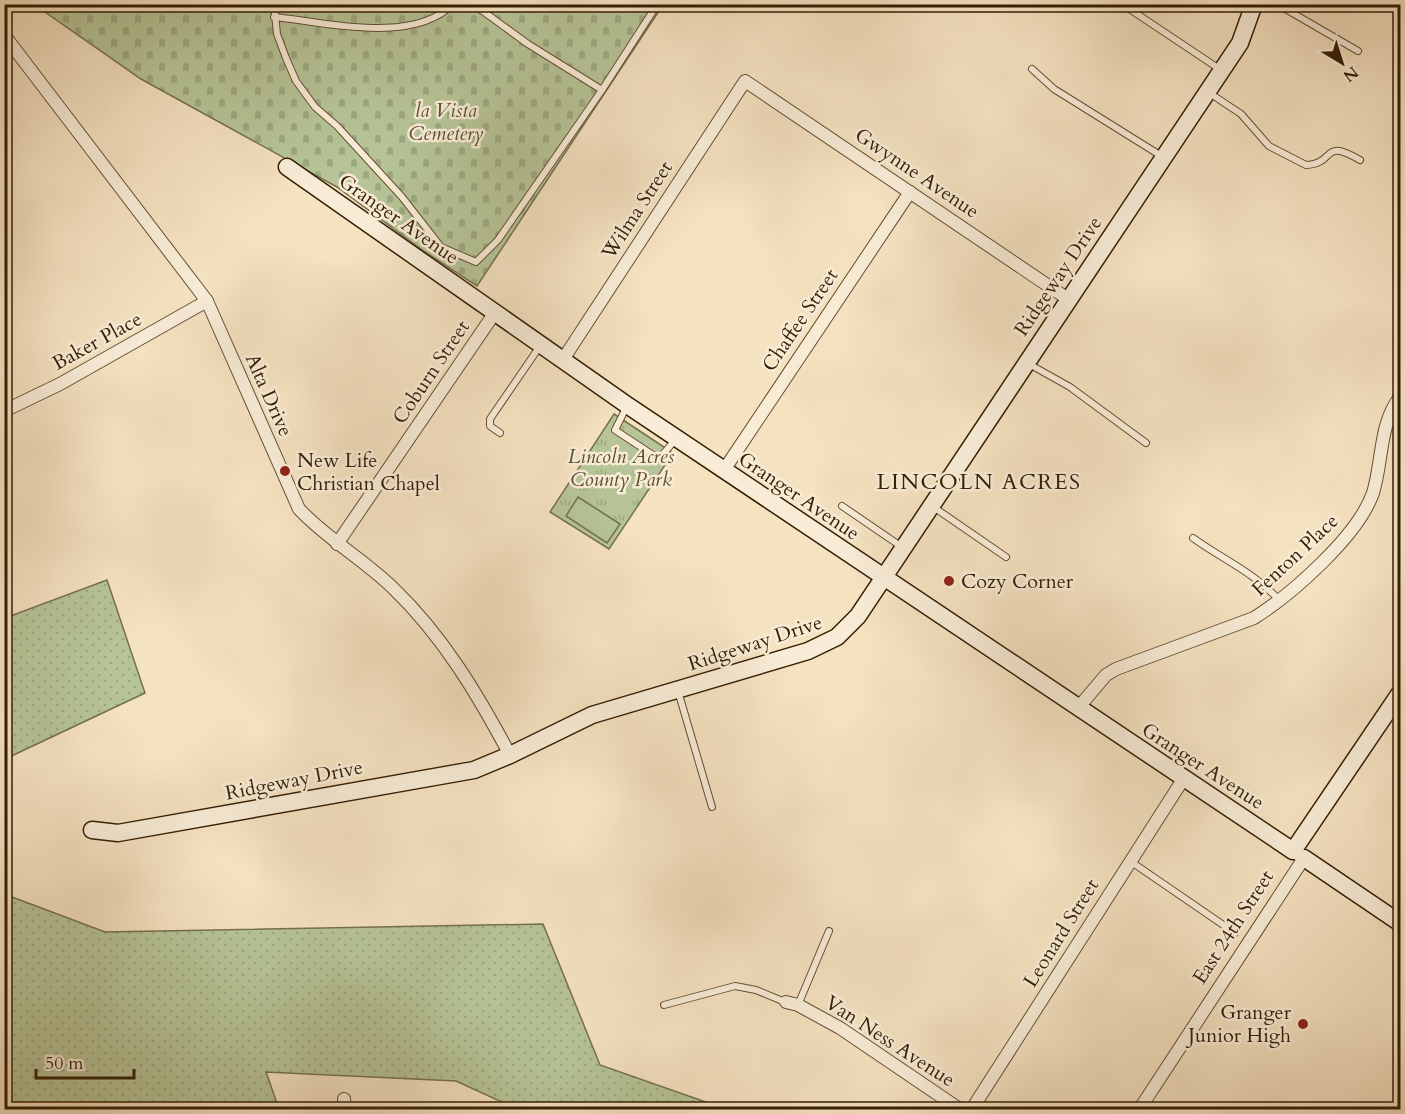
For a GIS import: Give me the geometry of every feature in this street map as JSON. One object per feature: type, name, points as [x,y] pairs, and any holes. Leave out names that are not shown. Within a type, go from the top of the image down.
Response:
[{"type":"street","name":"Ridgeway Drive","points":[[92,830],[118,834],[365,787],[474,770],[592,716],[808,651],[837,637],[858,616],[1240,43],[1254,4]]},
{"type":"street","name":"Alta Drive","points":[[4,35],[207,301],[299,509],[337,544],[391,586],[415,610],[465,676],[510,755]]},
{"type":"street","name":"Gwynne Avenue","points":[[745,81],[1068,299]]},
{"type":"street","name":"Wilma Street","points":[[562,361],[745,81]]},
{"type":"street","name":"Granger Avenue","points":[[287,167],[496,311],[562,361],[882,579],[1401,923]]},
{"type":"street","name":"Chaffee Street","points":[[724,470],[910,192]]},
{"type":"street","name":"Baker Place","points":[[4,411],[60,384],[207,301]]},
{"type":"street","name":"Coburn Street","points":[[337,544],[496,311]]},
{"type":"street","name":"Fenton Place","points":[[1078,708],[1106,675],[1116,669],[1238,625],[1280,600],[1312,570],[1360,519],[1373,491],[1388,415],[1401,397]]},
{"type":"street","name":"East 24th Street","points":[[1139,1110],[1401,693]]},
{"type":"street","name":"Leonard Street","points":[[972,1109],[1184,778]]},
{"type":"street","name":"Van Ness Avenue","points":[[792,1004],[840,1028],[957,1108],[972,1109]]},
{"type":"lane","points":[[274,4],[274,16],[389,29],[425,21],[443,14],[453,4]]},
{"type":"lane","points":[[473,4],[528,44],[602,90]]},
{"type":"lane","points":[[1122,4],[1221,70]]},
{"type":"lane","points":[[1277,4],[1358,51]]},
{"type":"lane","name":"Granger Avenue","points":[[274,16],[277,34],[296,81],[315,107],[337,126],[402,197],[441,247],[476,262],[498,240],[602,90],[653,11]]},
{"type":"lane","points":[[1032,69],[1054,89],[1163,157]]},
{"type":"lane","points":[[1207,91],[1241,114],[1269,146],[1306,165],[1319,161],[1336,150],[1342,150],[1360,160]]},
{"type":"lane","points":[[500,433],[490,426],[490,419],[541,346]]},
{"type":"lane","points":[[1026,363],[1071,387],[1146,443]]},
{"type":"lane","points":[[627,405],[615,430],[659,459],[676,439]]},
{"type":"lane","points":[[931,505],[1006,557]]},
{"type":"lane","points":[[842,506],[903,548]]},
{"type":"lane","points":[[1193,538],[1228,563],[1253,575],[1280,600]]},
{"type":"lane","points":[[678,690],[712,807]]},
{"type":"lane","points":[[1129,861],[1235,933]]},
{"type":"lane","points":[[664,1005],[735,986],[756,990],[792,1004],[829,931]]},
{"type":"green space","name":"la Vista Cemetery","points":[[35,5],[663,5],[477,286],[425,252],[337,187],[141,79]]},
{"type":"green space","name":"Lincoln Acres County Park","points":[[614,414],[673,453],[609,549],[550,512]]},
{"type":"green space","points":[[578,497],[620,524],[607,543],[566,516]]},
{"type":"green space","points":[[107,580],[145,693],[5,759],[5,618]]},
{"type":"green space","points":[[4,894],[105,932],[543,924],[600,1065],[717,1106],[733,1109],[517,1109],[456,1081],[266,1072],[279,1109],[5,1109]]},
{"type":"place","name":"New Life Christian Chapel","points":[[285,471]]},
{"type":"place","name":"Cozy Corner","points":[[949,581]]},
{"type":"place","name":"Granger Junior High","points":[[1303,1024]]},
{"type":"district","name":"LINCOLN ACRES","points":[[979,482]]}]
